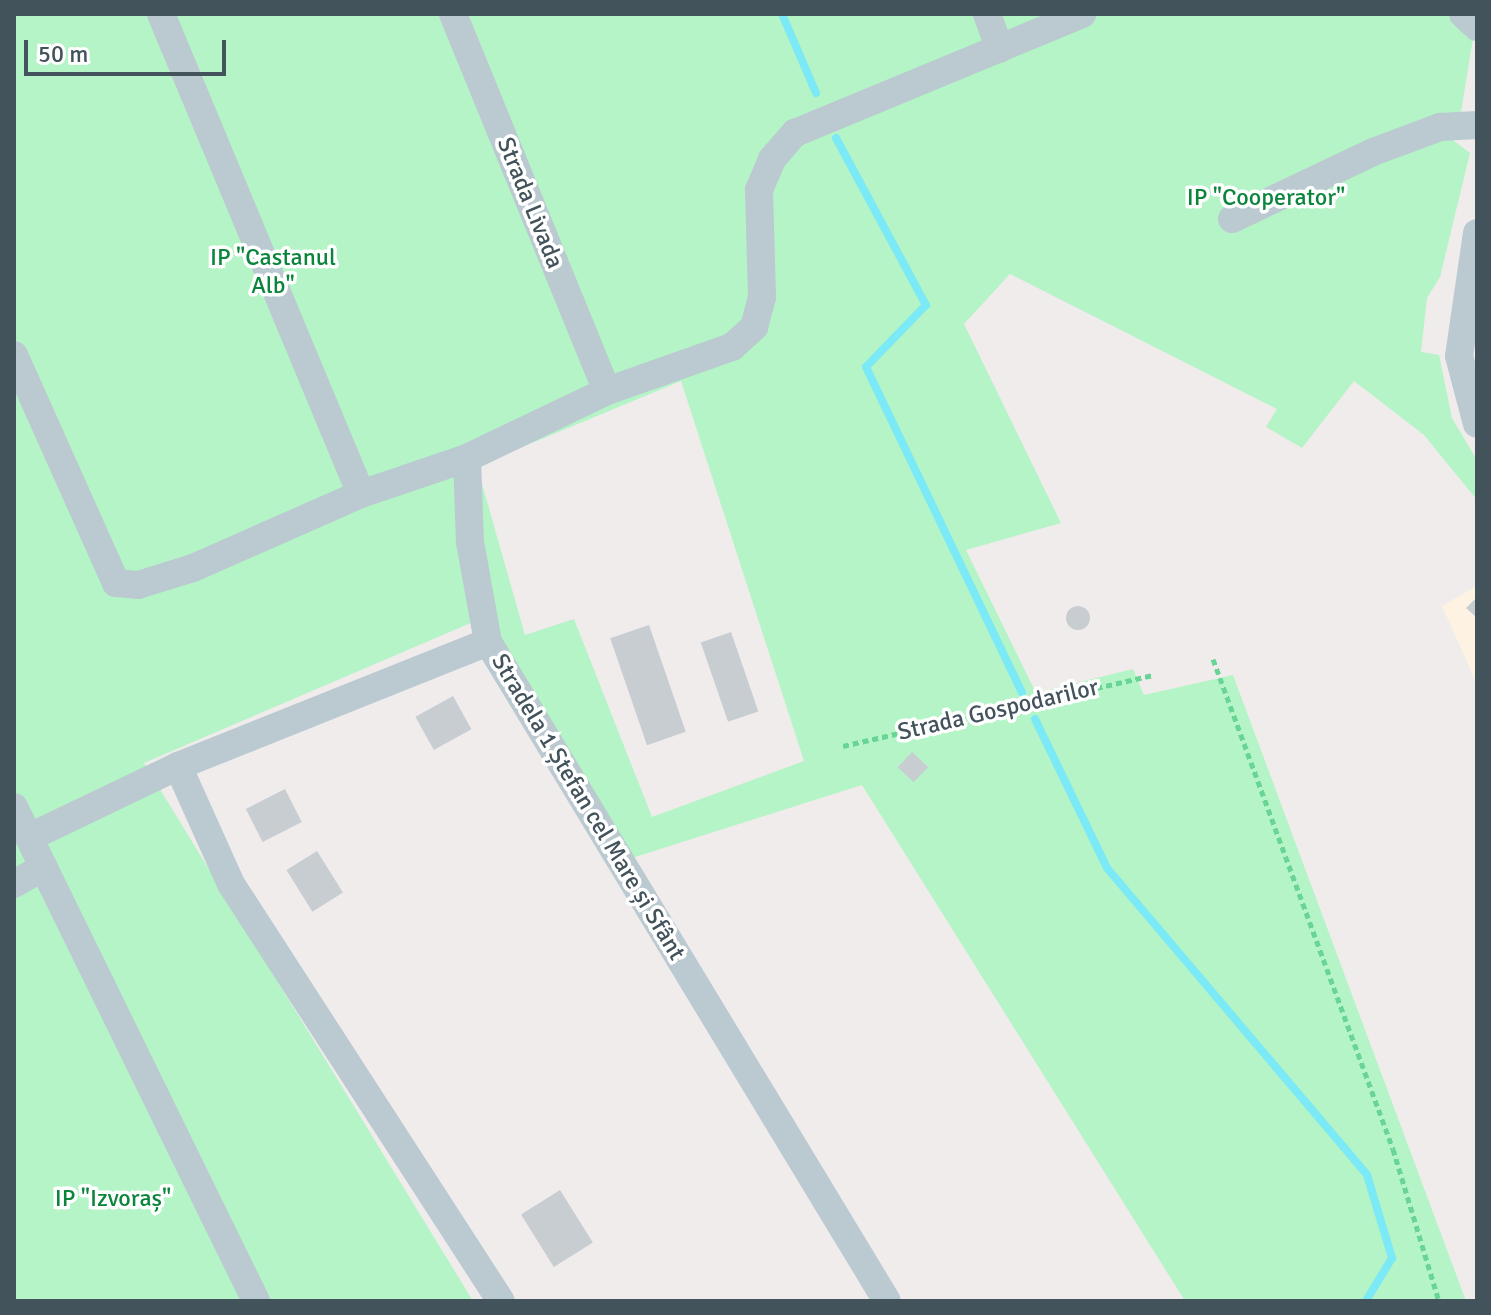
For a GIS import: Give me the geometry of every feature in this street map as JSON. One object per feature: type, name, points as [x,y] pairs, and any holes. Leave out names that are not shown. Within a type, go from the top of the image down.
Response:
[{"type":"street","points":[[161,14],[361,494]]},
{"type":"street","name":"Strada Livada","points":[[453,14],[607,391]]},
{"type":"street","points":[[987,14],[1000,49]]},
{"type":"street","points":[[14,355],[116,583],[138,585],[193,568],[361,494],[467,458],[607,391],[720,352],[754,327],[765,261],[759,190],[772,159],[795,133],[1082,14]]},
{"type":"street","points":[[1463,14],[1477,27]]},
{"type":"street","points":[[1232,219],[1373,152],[1440,127],[1477,125]]},
{"type":"street","points":[[1477,233],[1459,356],[1477,424]]},
{"type":"street","points":[[467,458],[470,542],[488,642]]},
{"type":"street","name":"Stradela 1 Ștefan cel Mare și Sfânt","points":[[30,837],[178,766],[488,642],[887,1301]]},
{"type":"street","points":[[178,766],[231,884],[501,1301]]},
{"type":"street","points":[[14,807],[256,1301]]},
{"type":"street","points":[[14,884],[44,867]]},
{"type":"path","points":[[1213,659],[1393,1149],[1439,1301]]},
{"type":"path","name":"Strada Gospodarilor","points":[[843,746],[1153,675]]},
{"type":"shaded area","points":[[1477,586],[1477,684],[1442,606]]},
{"type":"green space","points":[[14,14],[1477,14],[1461,112],[1453,114],[1454,141],[1470,153],[1440,277],[1427,298],[1421,352],[1439,355],[1452,418],[1477,460],[1477,500],[1424,435],[1354,381],[1302,448],[1266,427],[1277,409],[1010,274],[964,324],[1061,523],[966,550],[1036,693],[1133,669],[1144,695],[1233,675],[1466,1301],[1185,1301],[862,785],[629,859],[487,616],[144,763],[473,1301],[14,1301]],"holes":[[[681,381],[804,761],[652,817],[574,619],[525,635],[477,466]]]},
{"type":"building","points":[[1477,597],[1477,618],[1466,608]]},
{"type":"building","points":[[1078,606],[1089,613],[1090,618],[1083,629],[1078,630],[1067,623],[1066,618],[1073,607]]},
{"type":"building","points":[[649,625],[686,732],[647,745],[610,638]]},
{"type":"building","points":[[731,632],[758,711],[728,722],[701,642]]},
{"type":"building","points":[[453,696],[471,729],[434,750],[415,717]]},
{"type":"building","points":[[912,752],[928,767],[914,782],[898,767]]},
{"type":"building","points":[[285,789],[302,822],[263,842],[246,809]]},
{"type":"building","points":[[317,851],[343,893],[312,912],[286,870]]},
{"type":"building","points":[[560,1190],[593,1243],[554,1267],[521,1214]]},
{"type":"waterway","points":[[782,14],[816,93]]},
{"type":"waterway","points":[[836,138],[926,305],[866,367],[1022,693]]},
{"type":"waterway","points":[[1035,719],[1107,868],[1367,1175],[1392,1258],[1366,1301]]},
{"type":"park label","name":"IP \"Cooperator\"","points":[[1266,198]]},
{"type":"park label","name":"IP \"Castanul Alb\"","points":[[273,272]]},
{"type":"park label","name":"IP \"Izvoraș\"","points":[[113,1199]]}]
